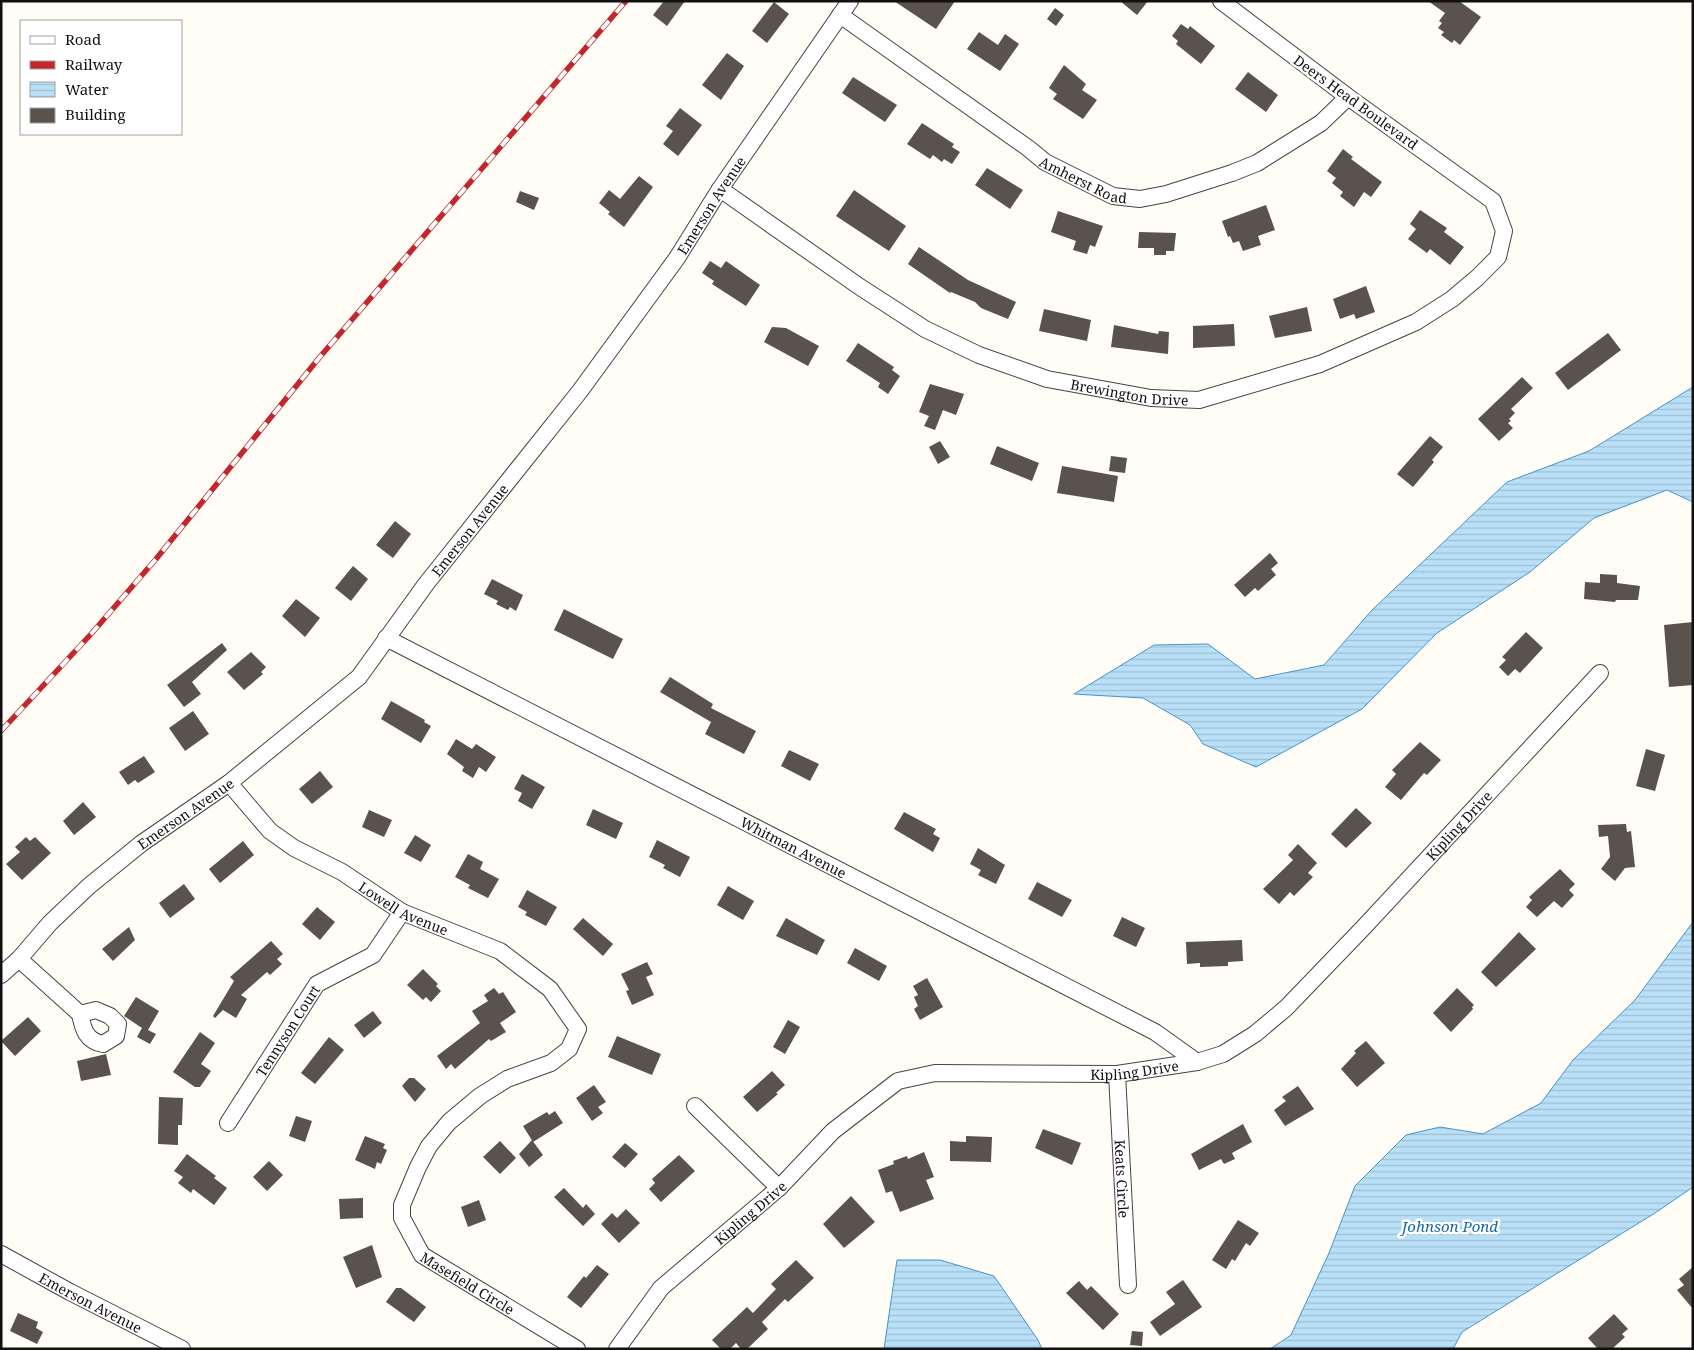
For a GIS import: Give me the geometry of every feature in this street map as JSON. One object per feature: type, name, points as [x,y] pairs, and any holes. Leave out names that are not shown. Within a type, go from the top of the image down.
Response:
[{"type":"street","name":"Emerson Avenue","points":[[1,975],[19,959],[50,923],[89,886],[142,842],[229,784],[359,676],[426,584],[580,390],[677,258],[720,189],[850,1]]},
{"type":"street","name":"Deers Head Boulevard","points":[[1221,1],[1348,97],[1493,201]]},
{"type":"street","name":"Amherst Road","points":[[840,16],[1028,148],[1045,162],[1112,196],[1140,199],[1166,194],[1249,166],[1321,123],[1348,97]]},
{"type":"street","name":"Brewington Drive","points":[[720,189],[860,287],[925,329],[979,355],[1055,381],[1151,398],[1200,400],[1320,364],[1416,322],[1452,299],[1498,257],[1504,231],[1493,201]]},
{"type":"street","name":"Whitman Avenue","points":[[386,638],[1155,1032],[1197,1062]]},
{"type":"street","name":"Kipling Drive","points":[[617,1349],[661,1288],[779,1188],[833,1131],[898,1081],[935,1073],[1116,1074],[1197,1062],[1223,1054],[1254,1034],[1286,1008],[1600,673]]},
{"type":"street","name":"Lowell Avenue","points":[[229,784],[270,831],[294,848],[342,872],[402,912],[500,951],[550,989],[578,1029]]},
{"type":"street","name":"Tennyson Court","points":[[228,1123],[317,984],[373,955],[402,912]]},
{"type":"street","points":[[19,959],[80,1014]]},
{"type":"street","name":"Masefield Circle","points":[[577,1349],[422,1255],[402,1218],[402,1205],[429,1146],[449,1122],[480,1096],[507,1079],[551,1063],[569,1049],[578,1029]]},
{"type":"street","name":"Keats Circle","points":[[1116,1074],[1128,1285]]},
{"type":"street","points":[[695,1106],[779,1188]]},
{"type":"street","name":"Emerson Avenue","points":[[1,1254],[70,1292],[182,1349]]},
{"type":"water","points":[[1693,387],[1693,502],[1667,490],[1594,518],[1530,572],[1437,633],[1362,709],[1256,767],[1203,744],[1190,725],[1143,698],[1074,694],[1154,645],[1208,644],[1255,679],[1324,665],[1372,610],[1507,482],[1589,451]]},
{"type":"water","name":"Johnson Pond","points":[[1693,922],[1693,1187],[1655,1213],[1462,1332],[1453,1349],[1270,1349],[1291,1335],[1329,1253],[1355,1186],[1406,1135],[1440,1127],[1483,1134],[1541,1103],[1573,1060],[1635,1000]]},
{"type":"water","points":[[897,1260],[940,1260],[994,1276],[1038,1340],[1042,1349],[884,1349]]},
{"type":"building","points":[[664,1],[685,1],[667,26],[653,15]]},
{"type":"building","points":[[894,1],[955,1],[936,29]]},
{"type":"building","points":[[1120,1],[1148,1],[1137,15]]},
{"type":"building","points":[[1428,1],[1459,1],[1481,17],[1460,45],[1454,40],[1452,43],[1441,35],[1444,32],[1438,28],[1442,23],[1439,21],[1445,13]]},
{"type":"building","points":[[774,2],[789,14],[767,43],[752,31]]},
{"type":"building","points":[[1055,8],[1064,15],[1056,26],[1047,19]]},
{"type":"building","points":[[1181,24],[1188,29],[1190,26],[1215,46],[1201,64],[1176,44],[1178,41],[1172,36]]},
{"type":"building","points":[[979,32],[998,45],[1005,34],[1019,44],[1000,71],[967,49]]},
{"type":"building","points":[[727,53],[744,66],[721,100],[702,85]]},
{"type":"building","points":[[1064,65],[1086,84],[1082,90],[1097,100],[1083,119],[1053,99],[1057,94],[1049,88]]},
{"type":"building","points":[[1248,72],[1278,95],[1266,112],[1235,89]]},
{"type":"building","points":[[853,77],[897,105],[885,122],[842,93]]},
{"type":"building","points":[[680,108],[702,125],[678,156],[663,144],[673,131],[666,126]]},
{"type":"building","points":[[922,123],[954,144],[952,147],[960,152],[952,164],[944,159],[942,162],[933,155],[930,159],[907,144]]},
{"type":"building","points":[[1343,149],[1353,157],[1351,159],[1382,182],[1371,197],[1364,192],[1354,207],[1340,196],[1343,192],[1332,183],[1336,178],[1327,171]]},
{"type":"building","points":[[987,168],[1023,190],[1010,209],[975,185]]},
{"type":"building","points":[[639,176],[653,187],[624,227],[608,214],[610,212],[599,203],[609,190],[620,199]]},
{"type":"building","points":[[854,190],[906,226],[889,251],[836,216]]},
{"type":"building","points":[[520,191],[539,198],[534,210],[516,202]]},
{"type":"building","points":[[1266,205],[1275,230],[1258,236],[1261,245],[1243,251],[1239,241],[1233,243],[1230,236],[1228,237],[1222,221]]},
{"type":"building","points":[[1420,210],[1447,228],[1444,232],[1464,247],[1450,265],[1430,249],[1427,253],[1408,239],[1416,229],[1410,224]]},
{"type":"building","points":[[1058,211],[1103,226],[1095,247],[1090,245],[1087,254],[1073,250],[1076,241],[1051,232]]},
{"type":"building","points":[[1139,232],[1176,233],[1174,251],[1166,251],[1166,255],[1154,255],[1154,248],[1138,248]]},
{"type":"building","points":[[919,247],[968,280],[1016,302],[1008,319],[981,308],[975,302],[950,293],[908,264]]},
{"type":"building","points":[[710,261],[721,268],[726,261],[760,285],[746,306],[712,284],[714,281],[702,273]]},
{"type":"building","points":[[1366,286],[1375,312],[1356,319],[1354,314],[1340,319],[1333,299]]},
{"type":"building","points":[[1307,307],[1312,331],[1275,338],[1269,316]]},
{"type":"building","points":[[1044,309],[1091,320],[1087,341],[1039,331]]},
{"type":"building","points":[[1234,324],[1235,346],[1193,348],[1193,326]]},
{"type":"building","points":[[1114,325],[1158,334],[1159,331],[1169,332],[1168,354],[1111,347]]},
{"type":"building","points":[[772,327],[786,328],[819,346],[808,366],[764,342]]},
{"type":"building","points":[[1608,333],[1621,350],[1568,390],[1555,373]]},
{"type":"building","points":[[858,343],[894,367],[892,370],[900,376],[888,394],[878,387],[880,383],[846,361]]},
{"type":"building","points":[[1522,377],[1533,388],[1511,409],[1515,413],[1508,423],[1513,428],[1499,441],[1478,419]]},
{"type":"building","points":[[930,384],[964,394],[956,415],[943,410],[935,430],[924,426],[929,416],[919,412]]},
{"type":"building","points":[[1430,436],[1443,447],[1432,460],[1434,462],[1413,487],[1397,474]]},
{"type":"building","points":[[940,441],[950,457],[938,464],[929,447]]},
{"type":"building","points":[[997,446],[1039,463],[1032,481],[990,464]]},
{"type":"building","points":[[1111,456],[1127,458],[1125,473],[1109,471]]},
{"type":"building","points":[[1062,466],[1118,476],[1114,502],[1057,493]]},
{"type":"building","points":[[395,521],[411,534],[393,558],[376,545]]},
{"type":"building","points":[[1270,553],[1278,563],[1271,569],[1276,575],[1258,591],[1255,588],[1245,597],[1234,585]]},
{"type":"building","points":[[353,566],[368,579],[351,601],[335,588]]},
{"type":"building","points":[[1600,574],[1617,575],[1617,583],[1640,586],[1638,600],[1616,600],[1615,602],[1584,599],[1585,582],[1600,583]]},
{"type":"building","points":[[492,579],[523,595],[516,611],[510,607],[508,610],[496,604],[498,601],[484,594]]},
{"type":"building","points":[[296,599],[320,618],[305,637],[282,616]]},
{"type":"building","points":[[564,609],[623,639],[613,659],[554,630]]},
{"type":"building","points":[[1693,622],[1693,685],[1669,687],[1664,625]]},
{"type":"building","points":[[1526,632],[1543,648],[1520,673],[1515,669],[1508,676],[1499,667],[1506,660],[1502,657]]},
{"type":"building","points":[[222,643],[227,650],[192,682],[201,694],[184,707],[167,685]]},
{"type":"building","points":[[251,652],[266,667],[261,672],[263,674],[244,690],[227,672]]},
{"type":"building","points":[[670,677],[713,704],[711,708],[756,731],[744,754],[705,734],[711,722],[660,692]]},
{"type":"building","points":[[391,701],[425,720],[424,722],[431,726],[421,743],[381,719]]},
{"type":"building","points":[[193,711],[209,734],[185,751],[169,728]]},
{"type":"building","points":[[456,739],[472,749],[476,744],[496,757],[486,772],[479,767],[473,778],[462,771],[464,767],[447,754]]},
{"type":"building","points":[[1420,742],[1441,760],[1427,775],[1424,773],[1401,800],[1385,787],[1396,774],[1392,770]]},
{"type":"building","points":[[1646,749],[1665,755],[1655,791],[1636,786]]},
{"type":"building","points":[[789,750],[819,764],[810,781],[781,766]]},
{"type":"building","points":[[144,756],[155,772],[138,783],[135,780],[128,785],[119,772]]},
{"type":"building","points":[[320,771],[333,787],[312,804],[299,789]]},
{"type":"building","points":[[522,774],[545,787],[532,809],[518,801],[522,793],[514,789]]},
{"type":"building","points":[[83,802],[96,817],[74,835],[63,821]]},
{"type":"building","points":[[1356,808],[1372,823],[1346,848],[1331,834]]},
{"type":"building","points":[[593,809],[623,823],[616,839],[586,825]]},
{"type":"building","points":[[369,810],[392,820],[384,837],[362,827]]},
{"type":"building","points":[[904,812],[936,829],[933,834],[940,838],[933,852],[894,829]]},
{"type":"building","points":[[1626,824],[1627,832],[1631,831],[1635,867],[1625,868],[1615,881],[1601,869],[1610,857],[1608,836],[1599,837],[1598,825]]},
{"type":"building","points":[[415,835],[431,845],[421,862],[404,853]]},
{"type":"building","points":[[26,837],[30,841],[35,837],[51,853],[22,880],[6,864],[20,852],[15,847]]},
{"type":"building","points":[[657,840],[690,857],[680,877],[663,868],[665,865],[649,857]]},
{"type":"building","points":[[243,841],[254,855],[220,883],[209,869]]},
{"type":"building","points":[[1298,844],[1317,863],[1308,873],[1313,877],[1294,896],[1290,892],[1279,904],[1263,889],[1293,860],[1288,855]]},
{"type":"building","points":[[978,848],[1005,865],[996,884],[978,875],[981,870],[970,864]]},
{"type":"building","points":[[468,854],[483,862],[480,869],[499,879],[488,898],[468,888],[470,885],[455,877]]},
{"type":"building","points":[[1560,869],[1575,884],[1569,890],[1574,895],[1562,908],[1554,901],[1537,917],[1526,907],[1532,900],[1529,897]]},
{"type":"building","points":[[1037,882],[1072,900],[1062,917],[1028,899]]},
{"type":"building","points":[[184,884],[195,899],[170,918],[159,903]]},
{"type":"building","points":[[728,886],[754,901],[743,920],[717,905]]},
{"type":"building","points":[[527,890],[557,907],[546,926],[525,915],[527,912],[518,907]]},
{"type":"building","points":[[317,907],[335,922],[320,940],[302,924]]},
{"type":"building","points":[[1122,917],[1145,928],[1136,947],[1113,936]]},
{"type":"building","points":[[583,918],[613,944],[603,956],[573,929]]},
{"type":"building","points":[[786,918],[825,940],[817,955],[776,936]]},
{"type":"building","points":[[129,927],[135,940],[113,961],[102,949]]},
{"type":"building","points":[[1519,932],[1536,949],[1496,987],[1481,972]]},
{"type":"building","points":[[1242,940],[1243,961],[1228,962],[1228,966],[1200,967],[1200,963],[1187,964],[1186,942]]},
{"type":"building","points":[[271,941],[283,954],[277,959],[282,964],[270,975],[267,972],[241,995],[247,999],[236,1018],[223,1010],[215,1018],[213,1016],[234,981],[230,977]]},
{"type":"building","points":[[855,948],[887,966],[879,981],[847,963]]},
{"type":"building","points":[[647,962],[653,974],[646,977],[654,995],[632,1005],[626,991],[629,990],[621,974]]},
{"type":"building","points":[[423,969],[438,984],[436,986],[441,991],[431,1002],[426,997],[423,1000],[407,985]]},
{"type":"building","points":[[927,978],[943,1007],[920,1020],[914,1009],[918,1006],[914,997],[918,995],[913,986]]},
{"type":"building","points":[[494,988],[499,994],[503,992],[516,1012],[500,1023],[506,1032],[491,1041],[489,1039],[455,1069],[451,1064],[446,1069],[437,1056],[480,1023],[472,1011],[488,1001],[484,995]]},
{"type":"building","points":[[1457,988],[1474,1005],[1473,1009],[1451,1032],[1433,1013]]},
{"type":"building","points":[[136,997],[159,1011],[148,1030],[156,1034],[150,1044],[137,1037],[142,1028],[124,1016]]},
{"type":"building","points":[[373,1011],[382,1023],[364,1038],[354,1025]]},
{"type":"building","points":[[28,1017],[41,1031],[15,1056],[1,1041]]},
{"type":"building","points":[[788,1020],[800,1027],[785,1054],[773,1047]]},
{"type":"building","points":[[200,1032],[215,1043],[201,1064],[211,1071],[200,1087],[195,1087],[173,1072]]},
{"type":"building","points":[[617,1036],[661,1054],[652,1075],[608,1057]]},
{"type":"building","points":[[329,1037],[344,1050],[315,1084],[301,1073]]},
{"type":"building","points":[[1366,1041],[1385,1063],[1357,1087],[1341,1069],[1356,1053],[1354,1051]]},
{"type":"building","points":[[106,1054],[111,1075],[81,1081],[77,1061]]},
{"type":"building","points":[[772,1071],[785,1085],[776,1093],[778,1094],[757,1112],[743,1097]]},
{"type":"building","points":[[409,1078],[414,1078],[426,1089],[415,1102],[402,1086]]},
{"type":"building","points":[[594,1085],[606,1102],[598,1107],[603,1113],[592,1121],[576,1098]]},
{"type":"building","points":[[1298,1086],[1314,1109],[1285,1126],[1274,1110],[1286,1101],[1282,1097]]},
{"type":"building","points":[[159,1097],[183,1098],[182,1125],[178,1125],[178,1145],[158,1144]]},
{"type":"building","points":[[555,1111],[563,1123],[533,1142],[523,1126],[547,1112],[549,1115]]},
{"type":"building","points":[[296,1116],[312,1121],[305,1142],[289,1136]]},
{"type":"building","points":[[1243,1124],[1252,1142],[1232,1153],[1235,1159],[1224,1164],[1221,1159],[1199,1170],[1191,1154]]},
{"type":"building","points":[[1043,1129],[1081,1143],[1072,1165],[1035,1148]]},
{"type":"building","points":[[365,1136],[385,1144],[383,1148],[387,1150],[381,1164],[377,1162],[375,1169],[355,1160]]},
{"type":"building","points":[[966,1136],[992,1137],[991,1162],[950,1161],[950,1141],[966,1142]]},
{"type":"building","points":[[532,1140],[543,1155],[529,1167],[519,1154]]},
{"type":"building","points":[[500,1141],[516,1158],[500,1174],[483,1157]]},
{"type":"building","points":[[625,1143],[638,1154],[625,1168],[612,1157]]},
{"type":"building","points":[[924,1152],[934,1177],[926,1180],[934,1199],[900,1212],[892,1191],[886,1193],[878,1170],[894,1164],[893,1161],[907,1156],[908,1159]]},
{"type":"building","points":[[187,1154],[216,1176],[214,1178],[227,1188],[214,1205],[193,1189],[191,1193],[178,1183],[183,1177],[174,1171]]},
{"type":"building","points":[[679,1155],[695,1171],[661,1202],[649,1189],[655,1183],[652,1179]]},
{"type":"building","points":[[269,1161],[283,1175],[267,1191],[253,1177]]},
{"type":"building","points":[[564,1188],[583,1208],[586,1204],[595,1214],[583,1226],[554,1197]]},
{"type":"building","points":[[851,1196],[875,1222],[844,1248],[823,1224]]},
{"type":"building","points":[[363,1198],[363,1218],[340,1219],[339,1199]]},
{"type":"building","points":[[479,1200],[486,1220],[468,1227],[461,1207]]},
{"type":"building","points":[[626,1209],[640,1223],[619,1243],[601,1224],[612,1213],[617,1218]]},
{"type":"building","points":[[1238,1220],[1259,1233],[1250,1246],[1246,1243],[1235,1261],[1232,1259],[1226,1269],[1212,1260]]},
{"type":"building","points":[[372,1245],[382,1277],[356,1288],[343,1257]]},
{"type":"building","points":[[796,1260],[814,1278],[788,1302],[785,1299],[762,1322],[768,1329],[747,1349],[741,1349],[736,1343],[730,1349],[721,1349],[712,1340],[747,1307],[753,1313],[776,1289],[771,1284]]},
{"type":"building","points":[[597,1265],[609,1274],[581,1308],[567,1297],[584,1276],[586,1278]]},
{"type":"building","points":[[1693,1267],[1693,1309],[1677,1290],[1684,1285],[1679,1279]]},
{"type":"building","points":[[1183,1280],[1202,1307],[1160,1336],[1150,1322],[1175,1304],[1166,1292]]},
{"type":"building","points":[[1079,1281],[1087,1290],[1091,1286],[1119,1314],[1103,1330],[1066,1293]]},
{"type":"building","points":[[396,1288],[401,1288],[426,1307],[414,1322],[386,1302]]},
{"type":"building","points":[[18,1313],[38,1322],[36,1328],[43,1332],[37,1344],[10,1331]]},
{"type":"building","points":[[1614,1314],[1628,1329],[1622,1334],[1625,1337],[1612,1349],[1598,1349],[1588,1338]]},
{"type":"building","points":[[1132,1331],[1143,1332],[1142,1346],[1130,1345]]},
{"type":"railway","points":[[1,731],[92,633],[156,559],[319,358],[626,1]]}]
